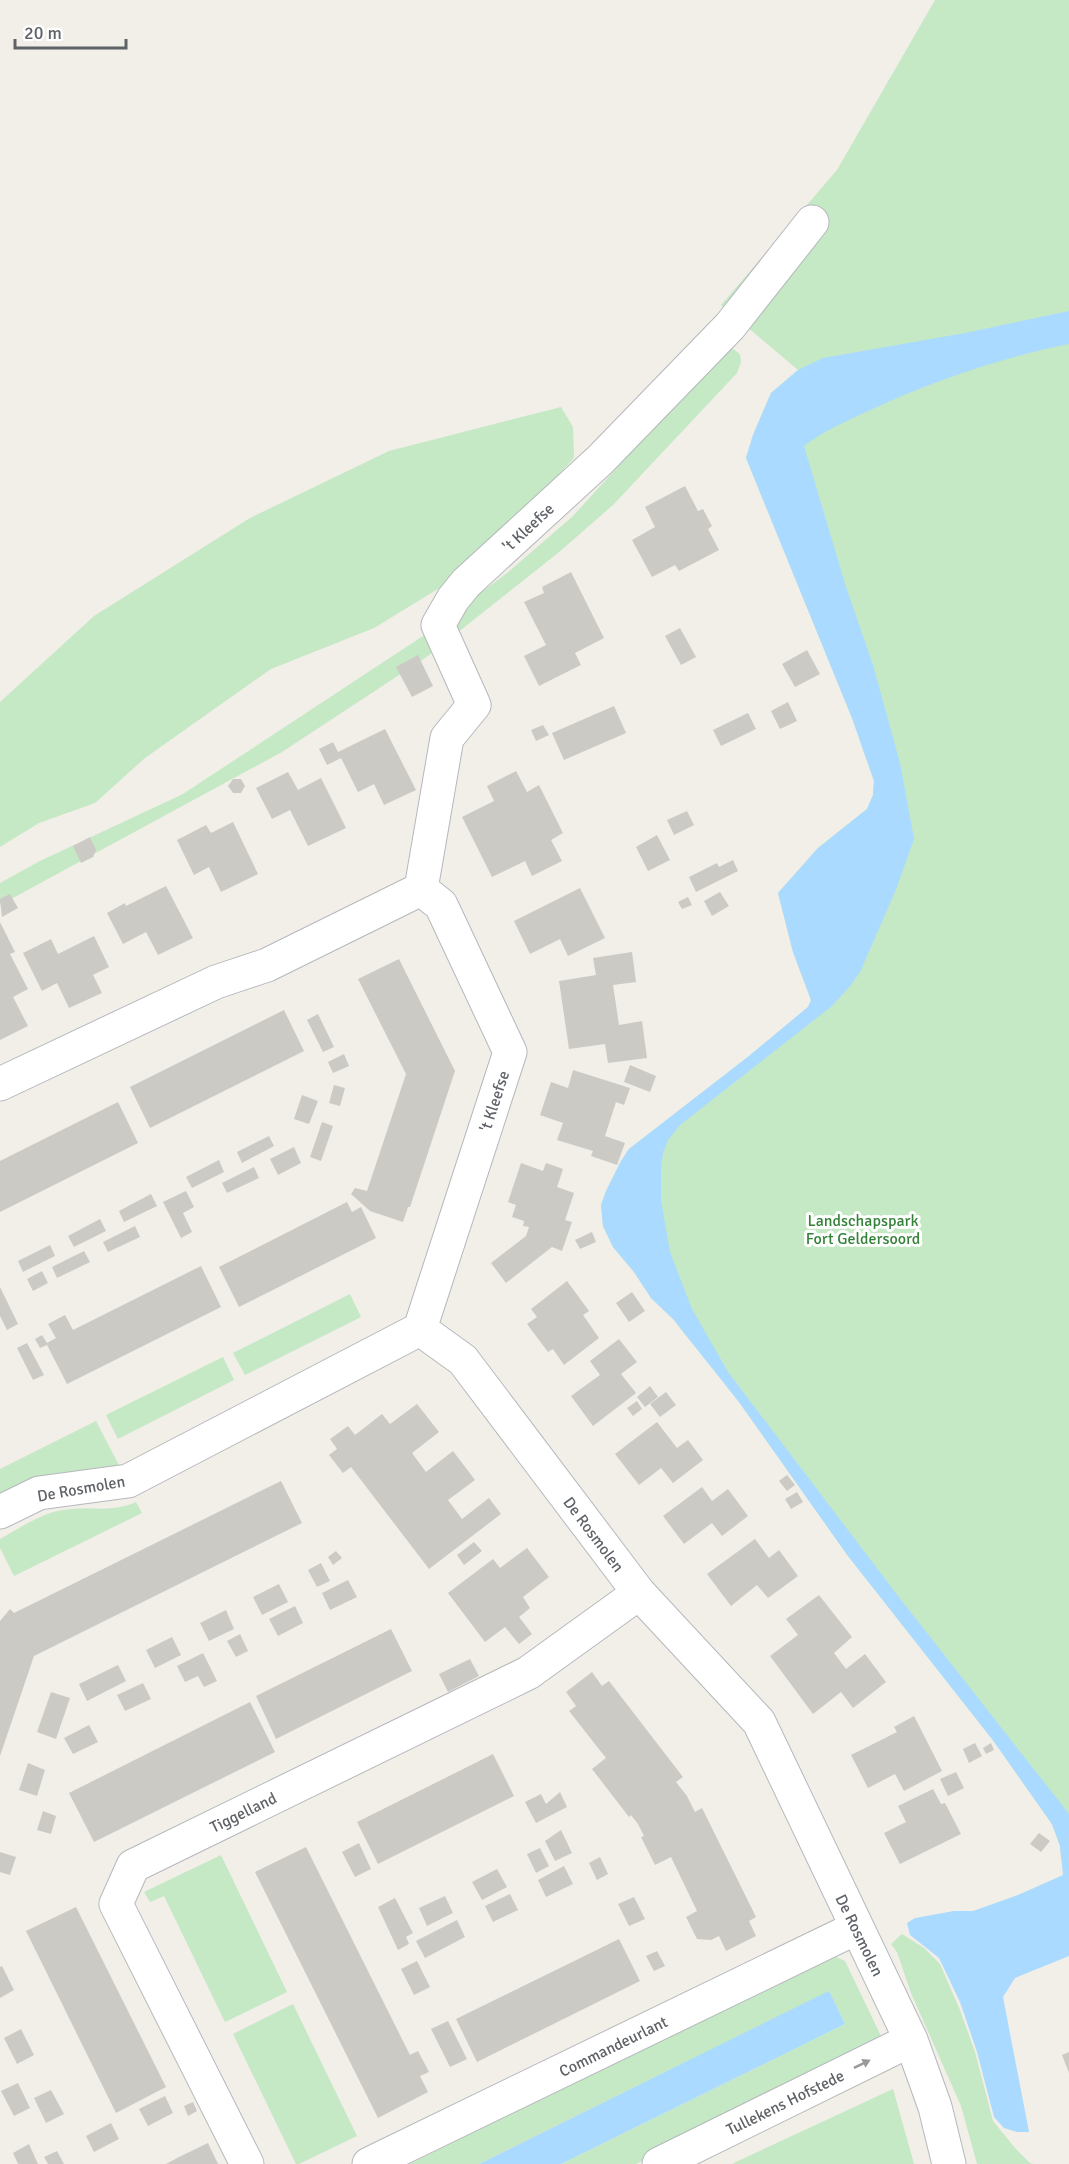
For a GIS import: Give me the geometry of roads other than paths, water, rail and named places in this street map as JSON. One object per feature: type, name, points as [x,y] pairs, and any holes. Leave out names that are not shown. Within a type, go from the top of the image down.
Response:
[{"type":"street","name":"'t Kleefse","points":[[420,1329],[510,1052],[441,905],[421,889],[447,738],[474,705],[438,626],[453,599],[466,583],[600,460],[730,326],[812,222]]},
{"type":"street","points":[[0,1084],[216,982],[267,965],[421,889]]},
{"type":"street","name":"De Rosmolen","points":[[0,1512],[39,1493],[128,1481],[420,1329],[463,1360],[639,1593],[759,1722],[911,2040],[935,2107],[950,2164]]},
{"type":"street","name":"Tiggelland","points":[[247,2164],[116,1904],[133,1866],[528,1673],[639,1593]]},
{"type":"street","name":"Commandeurlant","points":[[369,2164],[856,1928]]},
{"type":"street","name":"Tullekens Hofstede","points":[[659,2164],[911,2040]]},
{"type":"water","points":[[1069,311],[1069,344],[992,363],[942,380],[892,400],[819,436],[804,446],[846,587],[873,665],[900,763],[914,839],[895,892],[860,972],[851,985],[832,1006],[680,1125],[668,1140],[661,1168],[661,1200],[670,1252],[692,1309],[728,1372],[898,1596],[1069,1814],[1069,1956],[1015,1978],[1003,1997],[1029,2132],[1017,2132],[1004,2128],[994,2117],[977,2052],[960,2002],[939,1958],[910,1935],[907,1923],[915,1918],[954,1911],[973,1911],[1018,1895],[1063,1875],[1060,1846],[1052,1824],[992,1739],[848,1556],[739,1402],[673,1319],[651,1298],[634,1272],[613,1247],[603,1226],[601,1205],[629,1149],[808,1007],[811,1000],[793,952],[778,893],[818,848],[867,809],[873,795],[874,781],[852,718],[746,458],[771,393],[798,370],[823,358],[965,333]]},
{"type":"water","points":[[829,1991],[845,2024],[561,2164],[479,2164]]},
{"type":"park label","name":"Landschapspark Fort Geldersoord","points":[[863,1229]]}]
